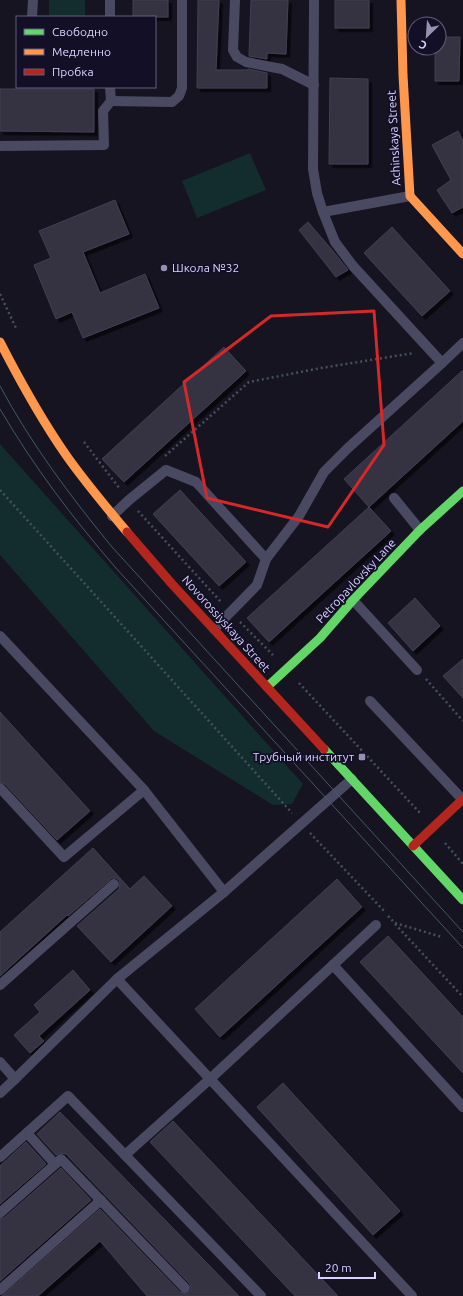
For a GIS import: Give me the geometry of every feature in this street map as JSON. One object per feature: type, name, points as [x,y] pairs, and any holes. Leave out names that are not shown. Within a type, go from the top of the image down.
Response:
[{"type":"main road","name":"Achinskaya Street","points":[[401,0],[403,74],[410,196],[463,254]]},
{"type":"main road","name":"Novorossiyskaya Street","points":[[0,342],[10,362],[55,437],[81,476],[112,516],[463,900]]},
{"type":"main road","name":"Petropavlovsky Lane","points":[[267,687],[320,638],[353,600],[420,530],[463,491]]},
{"type":"main road","points":[[413,846],[463,799]]},
{"type":"lane","points":[[32,16],[33,0]]},
{"type":"lane","points":[[110,0],[110,16]]},
{"type":"lane","points":[[110,100],[172,102],[179,96],[182,88],[182,0]]},
{"type":"lane","points":[[235,0],[233,50],[237,57],[246,62],[282,69],[314,85]]},
{"type":"lane","points":[[314,0],[313,169],[317,193],[323,212],[335,242],[349,260],[442,363]]},
{"type":"lane","points":[[0,146],[104,145],[104,111],[110,100],[110,88]]},
{"type":"lane","points":[[323,212],[410,196]]},
{"type":"lane","points":[[214,629],[257,585],[266,559],[299,516],[324,472],[348,448],[463,344]]},
{"type":"lane","points":[[112,516],[166,470],[196,482],[266,559]]},
{"type":"lane","points":[[394,498],[420,530]]},
{"type":"lane","points":[[353,600],[417,670]]},
{"type":"lane","points":[[0,636],[144,790],[224,892]]},
{"type":"lane","points":[[370,701],[463,799]]},
{"type":"lane","points":[[0,1093],[117,979],[224,892],[352,780]]},
{"type":"lane","points":[[0,788],[64,857],[144,790]]},
{"type":"lane","points":[[0,985],[114,884]]},
{"type":"lane","points":[[125,1155],[210,1079],[376,925]]},
{"type":"lane","points":[[333,965],[463,1107]]},
{"type":"lane","points":[[117,979],[412,1296]]},
{"type":"lane","points":[[0,1062],[15,1079]]},
{"type":"lane","points":[[0,1156],[68,1096],[261,1296]]},
{"type":"lane","points":[[27,1133],[55,1164]]},
{"type":"lane","points":[[0,1213],[61,1159],[185,1288]]},
{"type":"lane","points":[[0,1290],[101,1200]]},
{"type":"path","points":[[0,294],[17,331]]},
{"type":"path","points":[[163,458],[249,382],[321,368],[430,350]]},
{"type":"path","points":[[82,441],[129,500],[230,612],[286,669],[433,827],[463,864]]},
{"type":"path","points":[[0,490],[302,823],[463,997]]},
{"type":"path","points":[[417,670],[463,721]]},
{"type":"path","points":[[395,923],[442,937]]},
{"type":"highlighted area","points":[[374,311],[384,445],[328,527],[207,498],[184,382],[271,316]]},
{"type":"green space","points":[[49,0],[85,0],[85,16],[49,16]]},
{"type":"green space","points":[[250,153],[266,190],[197,218],[182,181]]},
{"type":"green space","points":[[0,444],[303,784],[292,804],[273,805],[154,731],[0,555]]},
{"type":"building","points":[[133,0],[168,0],[168,17],[133,16]]},
{"type":"building","points":[[198,0],[219,0],[216,70],[248,69],[267,73],[267,88],[197,88]]},
{"type":"building","points":[[251,0],[288,0],[286,54],[267,53],[267,59],[249,56]]},
{"type":"building","points":[[335,0],[369,0],[369,28],[335,28]]},
{"type":"building","points":[[447,37],[460,37],[459,81],[435,81],[435,56],[447,56]]},
{"type":"building","points":[[330,78],[368,79],[368,164],[329,164]]},
{"type":"building","points":[[0,89],[94,89],[94,132],[0,131]]},
{"type":"building","points":[[458,131],[463,141],[463,207],[452,213],[437,190],[451,180],[432,145]]},
{"type":"building","points":[[115,200],[129,234],[83,252],[100,293],[145,274],[159,308],[83,338],[72,312],[56,319],[34,265],[51,258],[39,231]]},
{"type":"building","points":[[308,222],[348,270],[336,277],[299,230]]},
{"type":"building","points":[[392,227],[450,291],[422,316],[364,253]]},
{"type":"building","points":[[224,347],[246,371],[124,482],[102,459]]},
{"type":"building","points":[[463,370],[463,421],[369,507],[344,479]]},
{"type":"building","points":[[180,490],[246,562],[219,586],[153,514]]},
{"type":"building","points":[[369,507],[391,531],[269,642],[247,618]]},
{"type":"building","points":[[415,598],[440,626],[413,651],[388,623]]},
{"type":"building","points":[[463,659],[463,698],[443,676]]},
{"type":"building","points":[[0,712],[90,811],[57,840],[5,784],[0,782]]},
{"type":"building","points":[[93,848],[130,889],[144,876],[172,906],[111,962],[77,926],[119,889],[119,880],[112,878],[68,916],[67,915],[0,976],[0,932]]},
{"type":"building","points":[[337,879],[362,907],[220,1037],[195,1009]]},
{"type":"building","points":[[388,936],[463,1017],[463,1073],[360,962]]},
{"type":"building","points":[[73,970],[90,990],[39,1036],[44,1041],[30,1053],[14,1035],[40,1012],[34,1005]]},
{"type":"building","points":[[283,1083],[400,1211],[373,1235],[257,1107]]},
{"type":"building","points":[[60,1112],[239,1296],[147,1296],[100,1241],[38,1296],[2,1296],[100,1209],[180,1292],[186,1294],[191,1290],[190,1284],[66,1154],[60,1153],[56,1155],[37,1134]]},
{"type":"building","points":[[173,1121],[338,1296],[295,1296],[150,1142]]},
{"type":"building","points":[[26,1142],[46,1164],[0,1204],[0,1166]]},
{"type":"building","points":[[61,1168],[91,1200],[0,1281],[0,1219],[4,1218]]},
{"type":"tram line","points":[[0,386],[12,408],[52,470],[112,547],[463,932]]},
{"type":"tram line","points":[[0,409],[26,451],[54,491],[115,567],[463,948]]},
{"type":"traffic: fast","points":[[267,687],[320,638],[353,600],[420,530],[463,491]]},
{"type":"traffic: fast","points":[[324,749],[463,900]]},
{"type":"traffic: slow","points":[[401,0],[403,75],[410,196],[463,254]]},
{"type":"traffic: slow","points":[[0,342],[48,428],[88,485],[127,532]]},
{"type":"traffic: jam","points":[[127,532],[172,584],[324,749]]},
{"type":"traffic: jam","points":[[413,846],[463,799]]},
{"type":"place","name":"Школа №32","points":[[164,268]]},
{"type":"place","name":"Трубный институт","points":[[362,757]]}]
